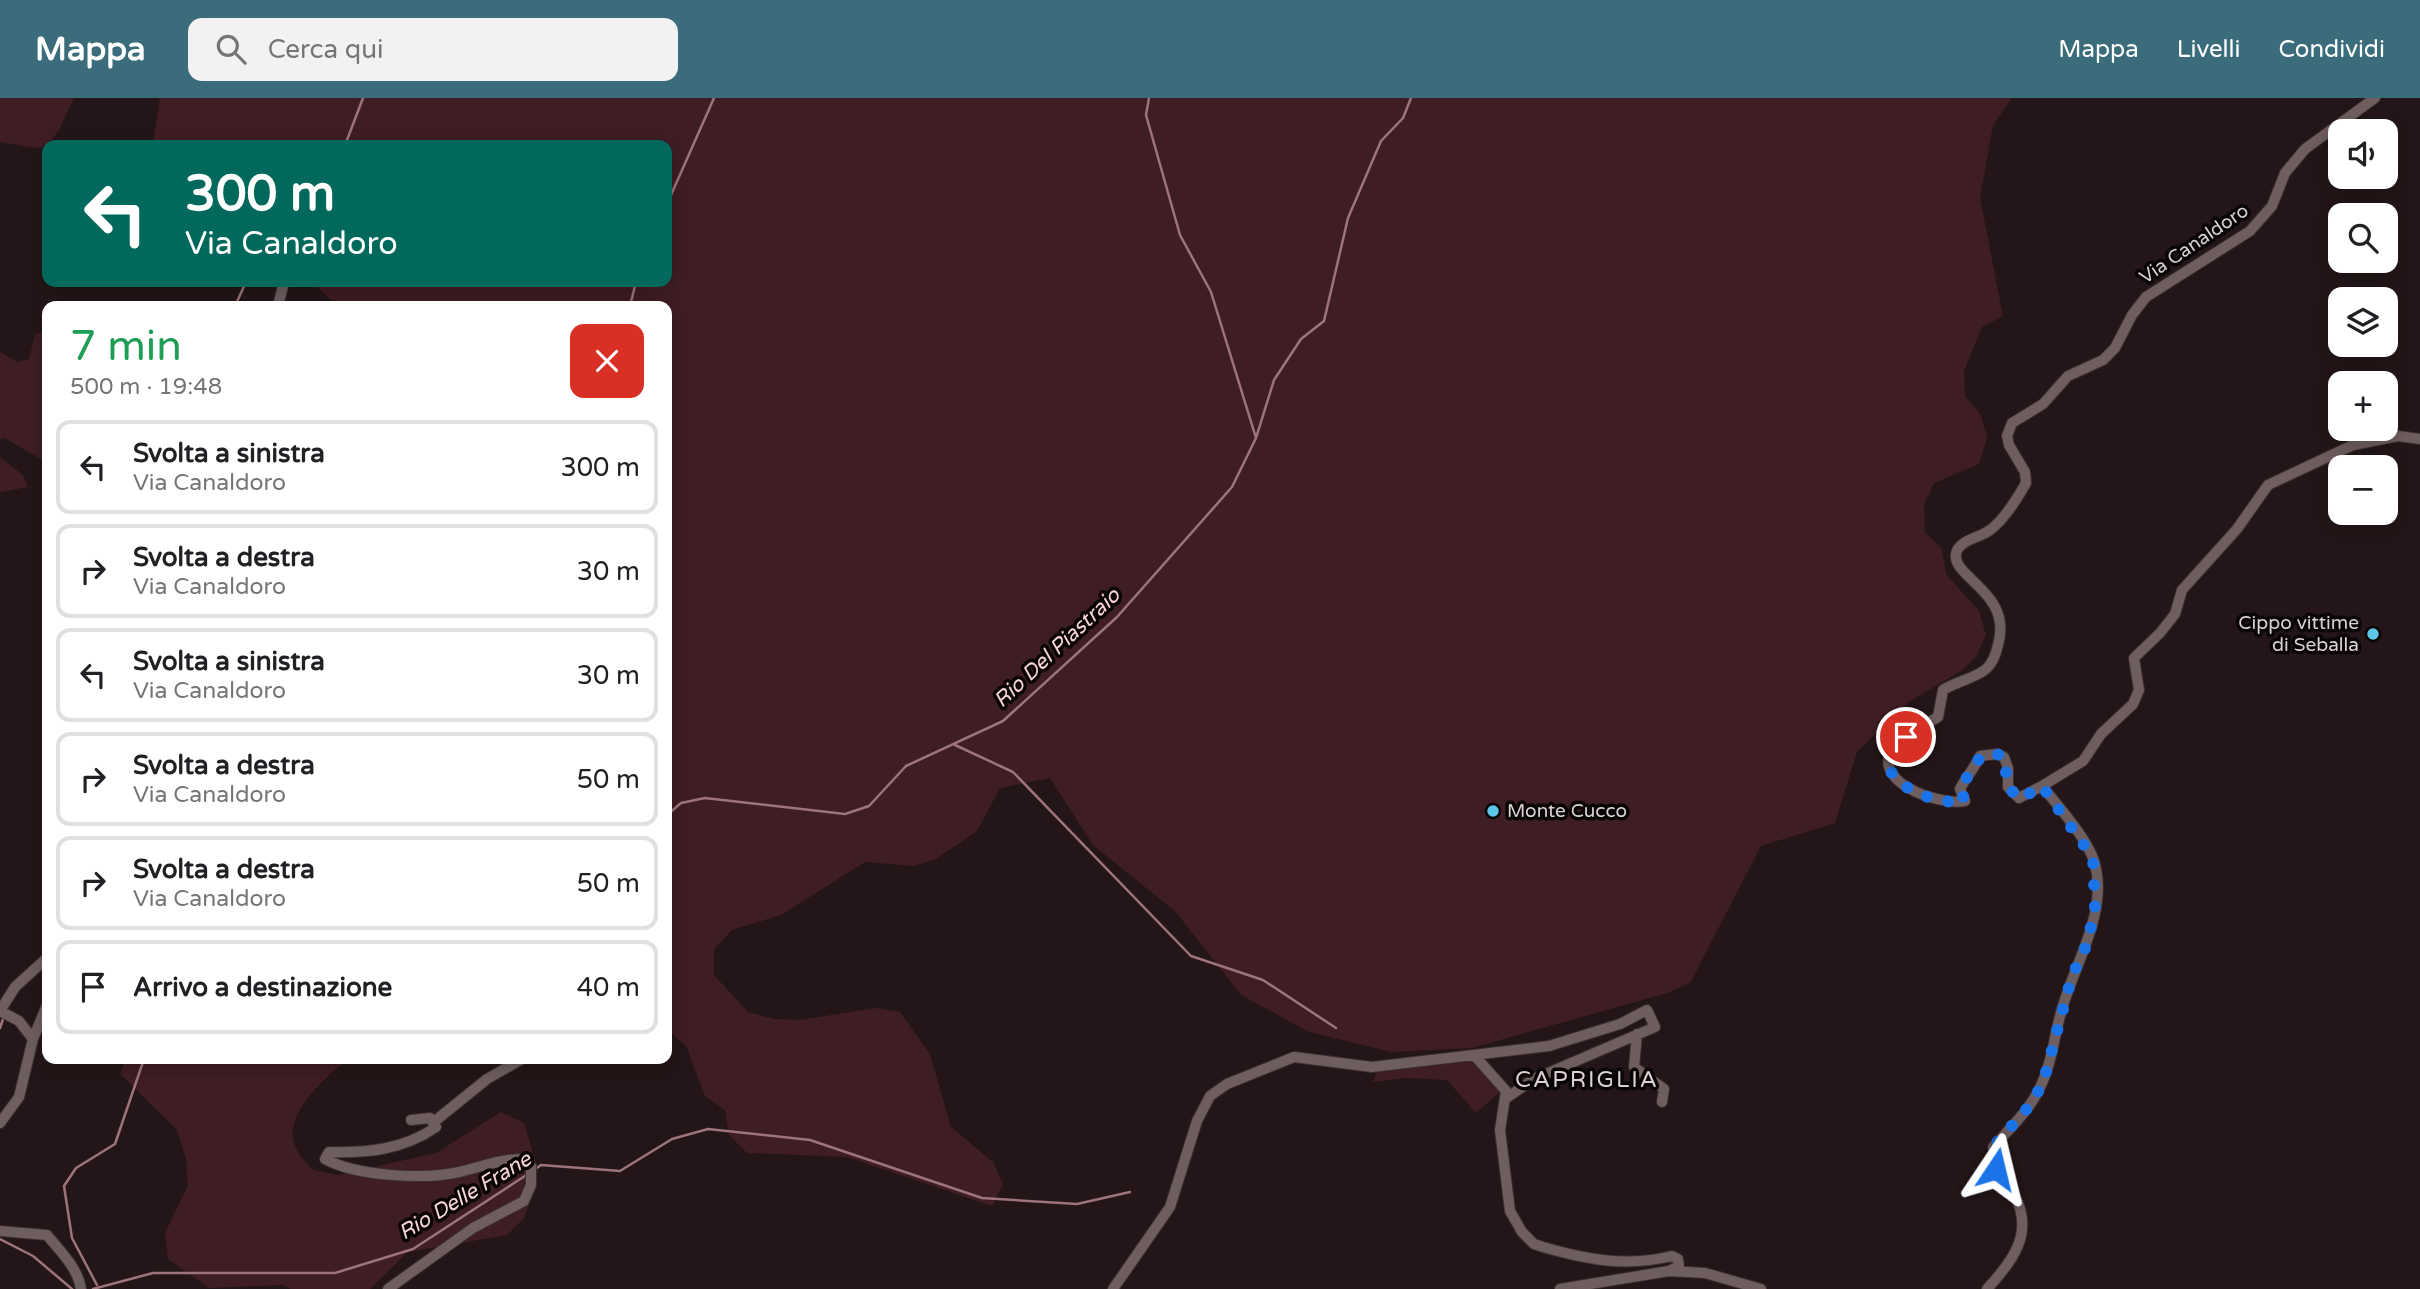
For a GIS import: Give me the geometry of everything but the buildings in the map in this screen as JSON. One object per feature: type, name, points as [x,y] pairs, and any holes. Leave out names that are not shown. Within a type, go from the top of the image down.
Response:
[{"type":"street","name":"Via Canaldoro","points":[[2042,786],[2020,799],[2008,787],[2004,757],[1997,754],[1980,757],[1971,776],[1960,789],[1965,801],[1954,803],[1927,796],[1900,784],[1893,777],[1889,764],[1896,744],[1938,717],[1943,690],[1978,675],[1989,667],[1996,654],[2001,635],[2000,617],[1984,590],[1957,564],[1956,554],[1960,545],[1991,529],[2026,483],[2025,472],[2009,445],[2007,436],[2012,423],[2043,404],[2068,376],[2103,360],[2115,348],[2132,315],[2146,297],[2250,231],[2266,216],[2285,173],[2305,149],[2375,98]]},
{"type":"street","points":[[1987,1289],[2004,1270],[2024,1237],[2024,1214],[2005,1176],[1996,1169],[1993,1147],[2031,1104],[2043,1083],[2072,976],[2088,942],[2095,906],[2093,858],[2042,786],[2083,761],[2101,734],[2133,704],[2138,690],[2134,658],[2175,614],[2182,590],[2237,529],[2268,485],[2353,445],[2398,436],[2420,439]]},
{"type":"street","points":[[33,1039],[19,1021],[0,1011],[15,987],[42,963]]},
{"type":"street","points":[[1114,1289],[1170,1207],[1197,1121],[1210,1096],[1227,1084],[1294,1057],[1371,1068],[1549,1046],[1620,1024],[1647,1010],[1655,1027],[1534,1079],[1505,1099]]},
{"type":"street","points":[[0,1123],[19,1097],[33,1039],[42,1017]]},
{"type":"street","points":[[1637,1034],[1634,1067],[1664,1089],[1662,1102]]},
{"type":"street","points":[[1474,1055],[1506,1091],[1500,1130],[1510,1211],[1528,1238],[1543,1247],[1614,1264],[1634,1264],[1672,1256],[1678,1259],[1679,1266],[1669,1271]]},
{"type":"street","points":[[435,1121],[487,1080],[514,1064]]},
{"type":"street","points":[[411,1120],[430,1118],[435,1121]]},
{"type":"street","points":[[388,1289],[416,1265],[473,1228],[516,1207],[524,1200],[531,1185],[531,1166],[523,1159],[501,1160],[456,1173],[369,1175],[325,1159],[328,1152],[377,1153],[426,1134],[436,1127],[435,1121]]},
{"type":"street","points":[[0,1231],[47,1236],[66,1258],[80,1281],[81,1289]]},
{"type":"street","points":[[1560,1289],[1669,1271],[1705,1273],[1761,1289]]},
{"type":"shaded area","points":[[0,98],[74,98],[59,130],[52,140],[42,140],[42,147],[0,142]]},
{"type":"shaded area","points":[[160,98],[2012,98],[1993,125],[1980,198],[2003,316],[1982,327],[1964,371],[1965,396],[1981,415],[1987,438],[1979,464],[1934,483],[1924,505],[1925,532],[1942,549],[1946,574],[1979,611],[1986,635],[1975,658],[1961,671],[1910,701],[1857,752],[1835,823],[1761,846],[1690,983],[1667,993],[1472,1048],[1392,1052],[1309,1032],[1241,995],[1175,911],[1093,845],[1050,778],[1000,788],[977,831],[936,859],[914,866],[865,862],[781,915],[732,930],[714,949],[714,975],[748,1012],[774,1019],[800,1020],[876,1008],[900,1012],[930,1054],[951,1127],[993,1162],[1003,1184],[992,1206],[847,1157],[747,1153],[729,1135],[725,1110],[705,1096],[686,1046],[672,1034],[672,301],[332,301],[317,287],[672,287],[672,140],[154,140]]},
{"type":"shaded area","points":[[42,332],[42,460],[5,438],[0,439],[0,352],[17,362],[29,359],[35,334]]},
{"type":"shaded area","points":[[0,457],[23,475],[28,487],[0,492]]},
{"type":"shaded area","points":[[1470,1058],[1502,1090],[1476,1113],[1447,1080],[1405,1078],[1373,1082],[1378,1068]]},
{"type":"shaded area","points":[[124,1064],[343,1064],[308,1098],[294,1123],[293,1136],[297,1151],[313,1170],[338,1175],[436,1153],[501,1112],[524,1123],[538,1170],[525,1217],[507,1235],[408,1252],[370,1289],[291,1289],[283,1285],[209,1288],[168,1259],[165,1233],[188,1185],[186,1159],[177,1130],[120,1074]]},
{"type":"waterway","points":[[347,140],[363,98]]},
{"type":"waterway","points":[[672,193],[714,98]]},
{"type":"waterway","points":[[1149,98],[1146,115],[1180,235],[1211,292],[1256,438]]},
{"type":"waterway","name":"Rio Del Piastraio","points":[[672,811],[681,803],[705,798],[845,814],[869,806],[906,766],[1003,721],[1117,617],[1232,487],[1256,438],[1274,380],[1301,339],[1324,321],[1348,218],[1381,141],[1403,118],[1411,98]]},
{"type":"waterway","points":[[237,301],[244,287]]},
{"type":"waterway","points":[[631,301],[635,287]]},
{"type":"waterway","points":[[955,745],[1013,772],[1191,956],[1263,980],[1336,1028]]},
{"type":"waterway","points":[[0,1028],[4,1016]]},
{"type":"waterway","name":"Rio Del Piastraio","points":[[97,1285],[72,1238],[64,1186],[76,1168],[115,1144],[142,1064]]},
{"type":"waterway","name":"Rio Delle Frane","points":[[534,1170],[541,1165],[620,1171],[672,1139],[708,1129],[810,1140],[982,1198],[1077,1204],[1130,1192]]},
{"type":"waterway","name":"Rio Delle Frane","points":[[93,1289],[153,1273],[335,1273],[413,1249],[528,1174]]},
{"type":"waterway","points":[[0,1239],[33,1256],[72,1289]]},
{"type":"place","name":"Cippo vittime di Seballa","points":[[2373,634]]},
{"type":"place","name":"Monte Cucco","points":[[1493,811]]},
{"type":"district","name":"CAPRIGLIA","points":[[1587,1080]]},
{"type":"route","points":[[1906,737],[1896,744],[1890,755],[1889,764],[1893,777],[1900,784],[1927,796],[1954,803],[1965,801],[1960,789],[1971,776],[1980,757],[1997,754],[2004,757],[2008,768],[2008,787],[2020,799],[2042,786],[2093,858],[2096,873],[2095,906],[2088,942],[2072,976],[2043,1083],[2031,1104],[1993,1147],[1996,1169]]}]
